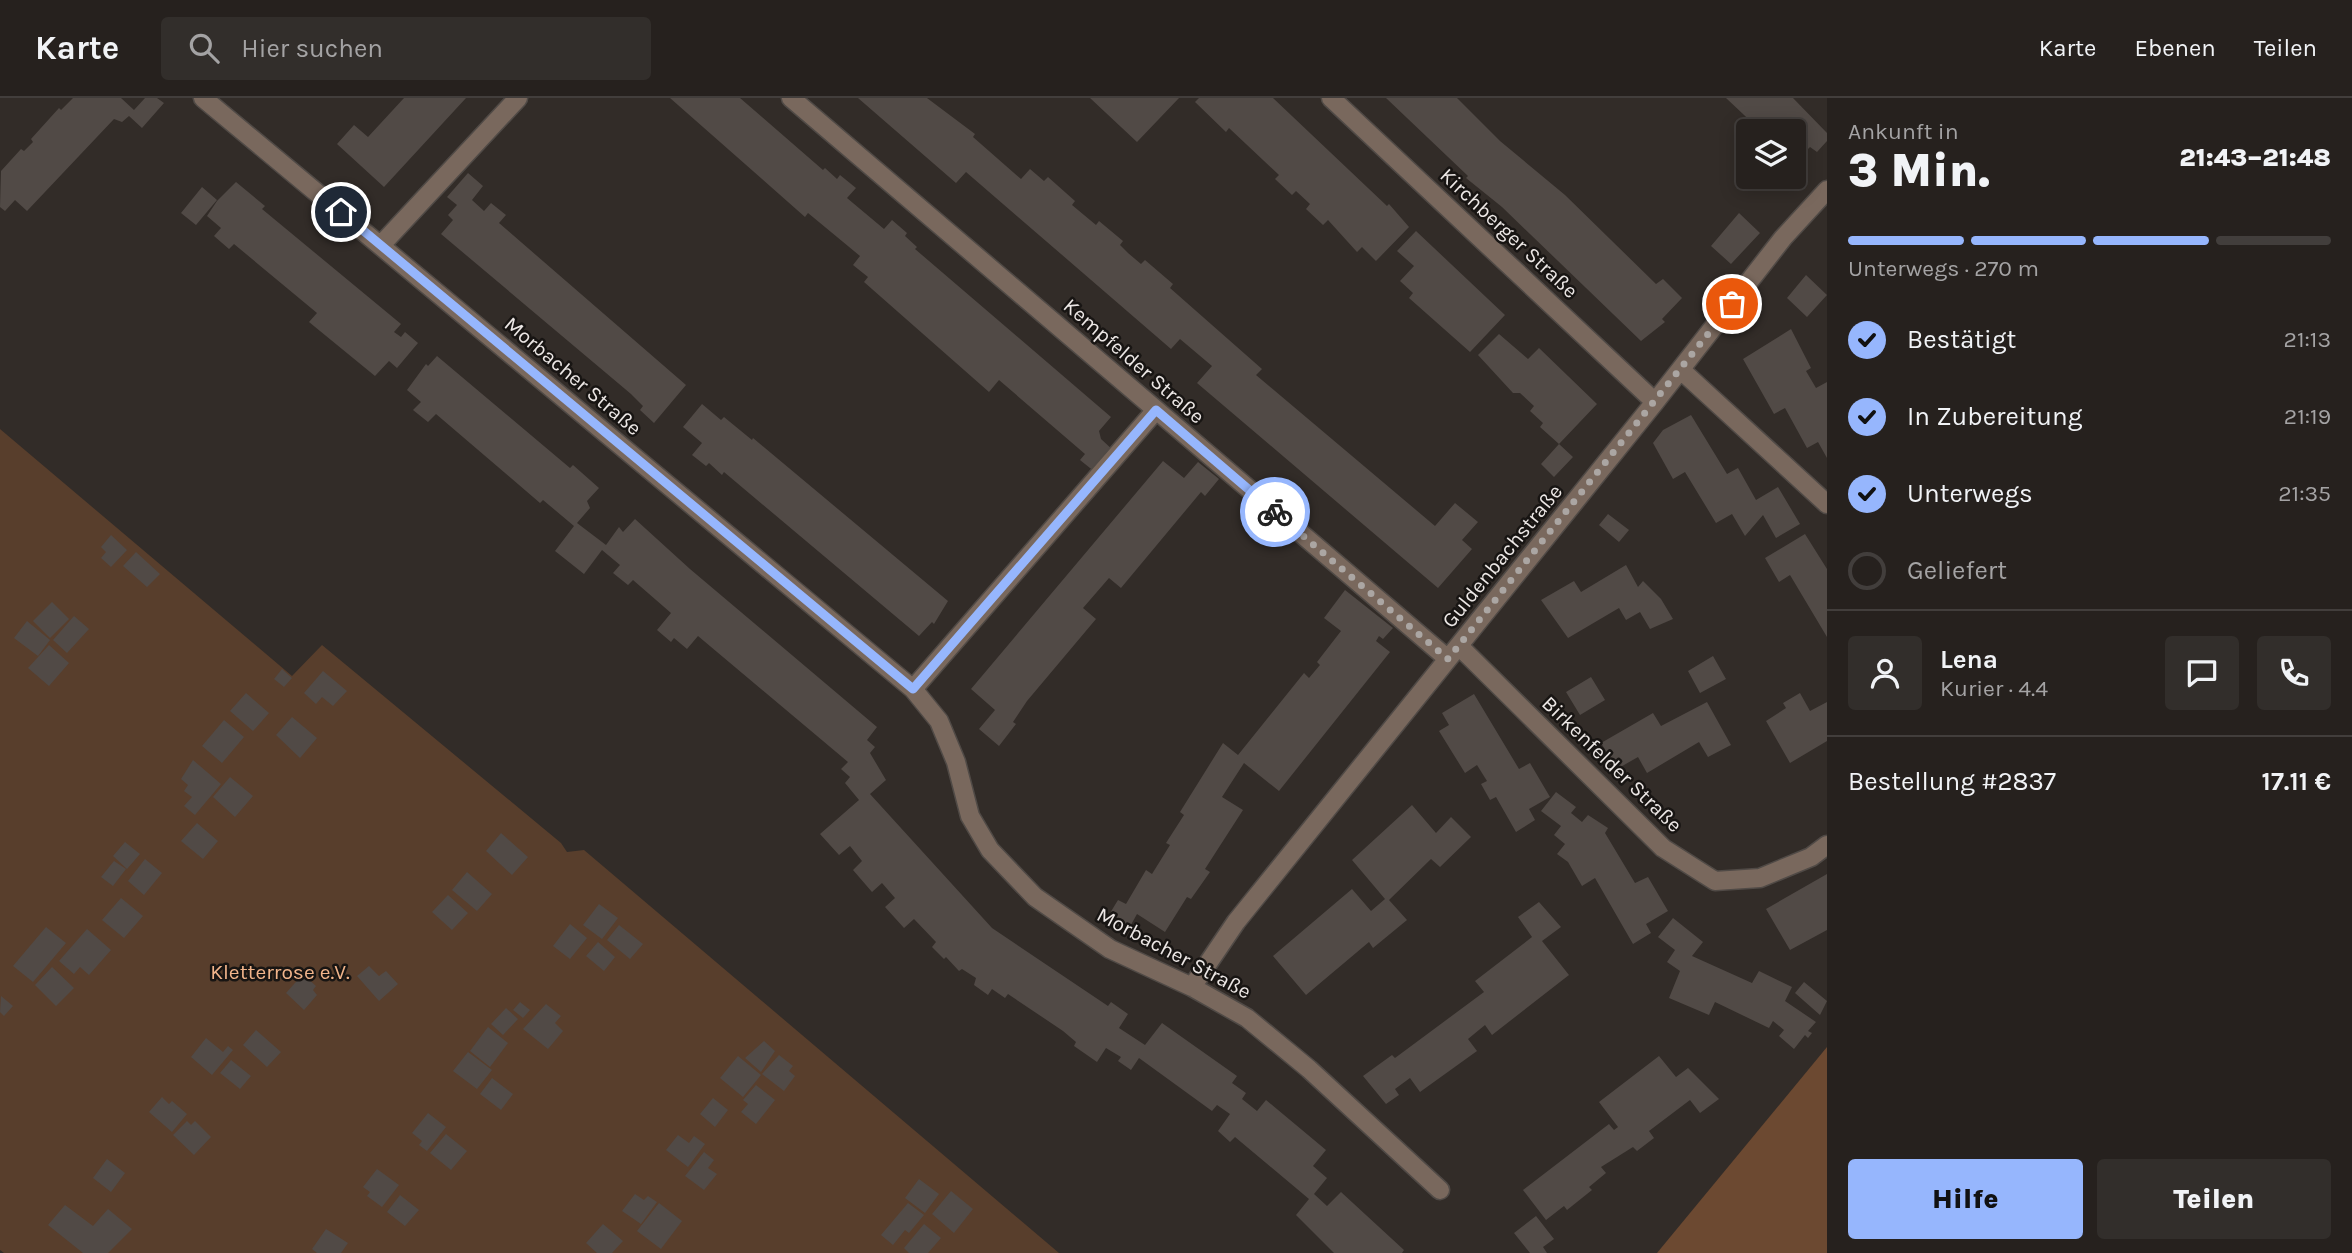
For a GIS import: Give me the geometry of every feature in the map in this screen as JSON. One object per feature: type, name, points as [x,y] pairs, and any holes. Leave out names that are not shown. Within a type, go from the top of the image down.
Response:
[{"type":"street","name":"Morbacher Straße","points":[[203,98],[913,689],[939,721],[956,762],[970,816],[999,859],[1035,897],[1110,949],[1192,986],[1247,1018],[1309,1069],[1440,1190]]},
{"type":"street","points":[[381,245],[518,98]]},
{"type":"street","name":"Kempfelder Straße","points":[[791,98],[1156,410],[1453,653]]},
{"type":"street","name":"Kirchberger Straße","points":[[1331,98],[1656,402]]},
{"type":"street","name":"Guldenbachstraße","points":[[1192,986],[1236,922],[1656,402],[1783,238],[1827,190]]},
{"type":"street","points":[[1681,370],[1827,504]]},
{"type":"street","points":[[913,689],[1156,410]]},
{"type":"street","name":"Birkenfelder Straße","points":[[1453,653],[1663,848],[1715,881],[1760,878],[1811,856],[1827,845]]},
{"type":"green space","name":"Kletterrose e.V.","points":[[0,429],[292,676],[322,645],[561,843],[567,852],[584,850],[1059,1253],[4,1253],[0,1250]]},
{"type":"shaded area","points":[[1827,1047],[1827,1253],[1657,1253]]},
{"type":"building","points":[[73,98],[121,98],[134,110],[145,98],[157,98],[164,103],[142,128],[129,116],[122,122],[114,119],[27,211],[15,200],[5,211],[0,207],[1,171],[21,149],[24,151],[33,142],[31,139],[59,108],[61,110]]},
{"type":"building","points":[[404,98],[466,98],[384,187],[337,144],[354,125],[368,137]]},
{"type":"building","points":[[670,98],[740,98],[823,170],[825,168],[837,179],[840,175],[856,188],[847,198],[884,229],[892,220],[907,233],[905,236],[917,247],[915,249],[1111,417],[1099,431],[1101,439],[1114,451],[1095,472],[1080,460],[1085,454],[999,380],[989,392],[864,282],[868,277],[853,265],[860,256],[808,213],[805,217]]},
{"type":"building","points":[[858,98],[927,98],[975,134],[973,137],[1021,179],[1030,169],[1044,181],[1048,177],[1075,201],[1072,205],[1096,225],[1099,221],[1123,241],[1120,245],[1128,253],[1141,264],[1145,260],[1173,284],[1170,288],[1262,369],[1256,375],[1435,526],[1455,503],[1478,522],[1462,540],[1472,549],[1438,588],[1197,383],[1212,366],[1180,339],[1171,349],[966,172],[956,183]]},
{"type":"building","points":[[1090,98],[1179,98],[1137,142]]},
{"type":"building","points":[[1199,98],[1273,98],[1387,206],[1389,204],[1409,227],[1376,261],[1362,247],[1357,252],[1328,220],[1323,225],[1306,209],[1310,204],[1296,191],[1292,195],[1275,179],[1279,175],[1229,128],[1226,132],[1195,102]]},
{"type":"building","points":[[1386,98],[1457,98],[1500,141],[1565,195],[1656,284],[1663,279],[1682,298],[1662,319],[1665,322],[1641,341],[1502,207],[1466,178],[1468,176]]},
{"type":"building","points":[[1726,98],[1793,98],[1827,133],[1827,141],[1817,152],[1810,147],[1806,151],[1806,119],[1748,119]]},
{"type":"building","points":[[468,173],[483,186],[472,200],[484,211],[491,203],[506,215],[499,223],[686,385],[654,423],[640,410],[643,406],[631,394],[441,234],[453,220],[448,215],[457,205],[447,197]]},
{"type":"building","points":[[236,182],[265,206],[262,209],[401,324],[394,332],[401,337],[405,332],[418,343],[397,368],[389,361],[375,376],[309,322],[317,313],[234,244],[229,249],[214,236],[221,228],[207,216],[217,201]]},
{"type":"building","points":[[202,187],[217,200],[196,225],[181,213]]},
{"type":"building","points":[[1739,213],[1760,233],[1731,264],[1711,246]]},
{"type":"building","points":[[1416,231],[1505,315],[1470,352],[1409,298],[1413,293],[1400,281],[1414,266],[1397,251]]},
{"type":"building","points":[[1806,275],[1827,295],[1807,317],[1787,298]]},
{"type":"building","points":[[1791,329],[1811,368],[1806,371],[1816,388],[1827,382],[1827,458],[1818,442],[1807,448],[1785,408],[1774,414],[1743,359]]},
{"type":"building","points":[[1499,334],[1528,359],[1539,348],[1597,404],[1559,444],[1540,427],[1543,423],[1530,411],[1534,406],[1520,393],[1513,393],[1478,355]]},
{"type":"building","points":[[437,356],[570,468],[573,465],[599,488],[587,501],[590,508],[577,523],[606,545],[619,527],[623,532],[635,519],[877,727],[867,740],[875,747],[870,753],[886,780],[870,794],[992,928],[1108,1006],[1111,1002],[1128,1014],[1119,1028],[1145,1045],[1162,1023],[1237,1076],[1232,1083],[1246,1093],[1242,1099],[1257,1111],[1266,1100],[1326,1150],[1313,1166],[1327,1178],[1314,1194],[1327,1206],[1341,1192],[1404,1250],[1402,1253],[1334,1253],[1296,1215],[1309,1199],[1235,1137],[1230,1142],[1218,1131],[1230,1114],[1217,1105],[1212,1111],[1139,1058],[1131,1070],[1118,1061],[1121,1057],[1106,1048],[1097,1062],[1074,1046],[1076,1042],[1063,1031],[1008,994],[1005,998],[992,989],[988,995],[974,985],[976,978],[962,969],[959,971],[946,957],[944,959],[932,947],[936,942],[914,919],[904,928],[885,907],[895,898],[882,883],[872,892],[853,870],[862,861],[850,846],[839,855],[820,834],[859,800],[845,783],[850,777],[841,769],[848,762],[698,636],[687,649],[674,638],[671,642],[657,630],[671,613],[633,580],[628,585],[613,573],[620,565],[602,550],[584,574],[555,551],[574,526],[543,500],[540,503],[436,414],[428,422],[413,410],[421,402],[407,390],[426,364],[428,366]]},
{"type":"building","points":[[702,404],[721,420],[724,417],[752,440],[753,438],[948,601],[934,624],[932,622],[919,636],[724,472],[722,475],[709,463],[706,466],[692,455],[702,443],[683,427]]},
{"type":"building","points":[[1691,415],[1727,474],[1738,468],[1756,500],[1778,487],[1800,524],[1776,538],[1763,515],[1745,536],[1732,514],[1716,523],[1685,472],[1673,479],[1653,443],[1663,430]]},
{"type":"building","points":[[1559,444],[1573,457],[1554,477],[1541,464]]},
{"type":"building","points":[[1163,461],[1184,478],[1198,462],[1219,479],[1205,496],[1201,492],[1121,588],[1109,578],[1083,608],[1096,619],[1027,701],[1013,722],[1016,724],[999,746],[979,729],[995,710],[971,689]]},
{"type":"building","points":[[1608,514],[1629,530],[1619,542],[1599,525]]},
{"type":"building","points":[[1805,534],[1827,569],[1827,637],[1790,575],[1779,582],[1765,558]]},
{"type":"building","points":[[111,535],[127,550],[111,567],[101,558],[106,552],[101,547]]},
{"type":"building","points":[[136,552],[160,574],[147,587],[123,566]]},
{"type":"building","points":[[1626,565],[1638,587],[1643,581],[1661,599],[1673,619],[1650,629],[1640,612],[1626,620],[1619,608],[1568,638],[1541,600],[1574,581],[1581,592]]},
{"type":"building","points":[[1345,590],[1393,628],[1383,639],[1379,636],[1376,641],[1390,652],[1279,791],[1244,763],[1222,797],[1243,810],[1205,869],[1210,872],[1191,899],[1187,897],[1165,932],[1137,914],[1127,932],[1107,918],[1118,900],[1126,904],[1146,870],[1152,874],[1170,845],[1166,843],[1184,815],[1180,812],[1223,743],[1238,755],[1304,673],[1309,678],[1320,665],[1317,662],[1341,631],[1324,618]]},
{"type":"building","points":[[52,602],[69,619],[50,638],[33,621]]},
{"type":"building","points":[[74,616],[89,629],[67,653],[53,640]]},
{"type":"building","points":[[27,621],[50,640],[38,656],[14,638]]},
{"type":"building","points":[[49,645],[69,663],[49,686],[28,668]]},
{"type":"building","points":[[1713,656],[1726,679],[1700,693],[1688,671]]},
{"type":"building","points":[[282,669],[292,678],[284,687],[274,679]]},
{"type":"building","points":[[323,671],[347,691],[333,706],[322,697],[316,704],[304,693]]},
{"type":"building","points":[[1591,677],[1605,700],[1580,715],[1566,692]]},
{"type":"building","points":[[246,693],[269,713],[253,731],[230,711]]},
{"type":"building","points":[[1800,693],[1810,711],[1827,702],[1827,741],[1790,763],[1766,721],[1786,708],[1783,703]]},
{"type":"building","points":[[1474,694],[1519,769],[1530,763],[1550,797],[1529,809],[1535,820],[1516,832],[1496,797],[1490,800],[1481,784],[1487,781],[1477,765],[1465,773],[1439,731],[1449,725],[1442,713]]},
{"type":"building","points":[[1707,702],[1731,745],[1708,757],[1699,742],[1647,773],[1638,757],[1617,769],[1601,743],[1653,713],[1661,726]]},
{"type":"building","points":[[292,717],[317,738],[300,758],[276,735]]},
{"type":"building","points":[[224,720],[244,737],[222,763],[202,746]]},
{"type":"building","points":[[193,760],[221,784],[195,815],[184,806],[192,797],[184,791],[188,785],[181,779]]},
{"type":"building","points":[[230,777],[253,796],[235,817],[213,797]]},
{"type":"building","points":[[1556,792],[1576,807],[1571,813],[1582,822],[1588,815],[1608,828],[1605,833],[1635,883],[1648,877],[1668,911],[1646,924],[1651,933],[1633,944],[1595,878],[1582,886],[1568,862],[1557,854],[1565,844],[1554,835],[1561,826],[1541,811]]},
{"type":"building","points":[[1412,805],[1436,833],[1451,817],[1471,837],[1440,867],[1431,859],[1389,900],[1407,920],[1373,948],[1369,942],[1306,995],[1273,956],[1352,889],[1371,911],[1385,899],[1352,860]]},
{"type":"building","points":[[197,823],[218,841],[203,859],[181,841]]},
{"type":"building","points":[[501,833],[528,857],[512,875],[486,851]]},
{"type":"building","points":[[125,842],[140,854],[127,869],[113,856]]},
{"type":"building","points":[[145,859],[162,873],[144,895],[128,881]]},
{"type":"building","points":[[114,861],[126,869],[113,886],[101,877]]},
{"type":"building","points":[[467,872],[492,894],[477,911],[452,890]]},
{"type":"building","points":[[1827,874],[1827,930],[1790,950],[1766,909]]},
{"type":"building","points":[[448,895],[468,913],[452,930],[432,912]]},
{"type":"building","points":[[121,898],[143,916],[124,938],[102,920]]},
{"type":"building","points":[[1539,902],[1561,927],[1542,941],[1569,975],[1492,1035],[1485,1025],[1468,1039],[1477,1051],[1420,1092],[1410,1078],[1395,1089],[1399,1095],[1386,1104],[1363,1076],[1392,1055],[1395,1058],[1484,992],[1475,981],[1532,937],[1518,917]]},
{"type":"building","points":[[599,904],[618,918],[602,939],[583,925]]},
{"type":"building","points":[[1673,918],[1703,942],[1692,956],[1752,983],[1759,971],[1792,987],[1785,1001],[1816,1022],[1808,1031],[1812,1033],[1808,1038],[1805,1035],[1794,1049],[1779,1036],[1784,1030],[1773,1021],[1769,1028],[1715,1002],[1709,1015],[1669,998],[1680,971],[1667,962],[1675,950],[1658,937]]},
{"type":"building","points":[[570,924],[587,938],[570,959],[553,946]]},
{"type":"building","points":[[619,925],[643,944],[630,959],[607,940]]},
{"type":"building","points":[[46,927],[66,943],[33,982],[13,966]]},
{"type":"building","points":[[87,929],[111,950],[89,975],[80,967],[74,974],[59,961]]},
{"type":"building","points":[[598,942],[615,957],[604,971],[586,956]]},
{"type":"building","points":[[369,966],[379,976],[386,971],[398,984],[379,1001],[357,976]]},
{"type":"building","points":[[52,967],[74,988],[56,1006],[35,985]]},
{"type":"building","points":[[303,974],[316,986],[313,990],[317,995],[304,1010],[286,993]]},
{"type":"building","points":[[1804,982],[1827,1001],[1820,1015],[1795,993]]},
{"type":"building","points":[[1,996],[13,1006],[4,1016],[0,1012]]},
{"type":"building","points":[[520,1002],[530,1010],[523,1018],[513,1010]]},
{"type":"building","points":[[546,1004],[561,1016],[555,1023],[563,1031],[548,1049],[523,1029]]},
{"type":"building","points":[[506,1008],[518,1019],[503,1035],[491,1024]]},
{"type":"building","points":[[488,1027],[508,1043],[490,1067],[470,1051]]},
{"type":"building","points":[[256,1030],[281,1052],[267,1067],[243,1045]]},
{"type":"building","points":[[206,1038],[223,1052],[228,1046],[233,1050],[212,1075],[191,1057]]},
{"type":"building","points":[[764,1041],[775,1051],[761,1072],[745,1058]]},
{"type":"building","points":[[468,1052],[492,1070],[477,1089],[453,1071]]},
{"type":"building","points":[[779,1055],[793,1066],[789,1071],[795,1076],[784,1091],[762,1074]]},
{"type":"building","points":[[738,1056],[761,1075],[743,1097],[720,1078]]},
{"type":"building","points":[[1659,1056],[1676,1077],[1688,1068],[1719,1099],[1700,1113],[1690,1100],[1649,1131],[1654,1138],[1637,1151],[1633,1147],[1601,1167],[1606,1173],[1589,1187],[1592,1190],[1567,1210],[1564,1206],[1546,1220],[1523,1190],[1609,1124],[1614,1130],[1618,1127],[1599,1102]]},
{"type":"building","points":[[231,1060],[251,1076],[240,1089],[220,1073]]},
{"type":"building","points":[[492,1078],[513,1094],[501,1110],[480,1094]]},
{"type":"building","points":[[756,1085],[775,1100],[756,1124],[741,1112],[748,1104],[743,1100]]},
{"type":"building","points":[[162,1097],[169,1104],[172,1101],[187,1114],[172,1132],[149,1112]]},
{"type":"building","points":[[713,1098],[728,1110],[715,1127],[700,1114]]},
{"type":"building","points":[[428,1113],[446,1127],[427,1151],[419,1145],[422,1141],[412,1133]]},
{"type":"building","points":[[187,1121],[191,1125],[195,1121],[211,1137],[194,1155],[173,1135]]},
{"type":"building","points":[[446,1134],[467,1151],[451,1170],[430,1153]]},
{"type":"building","points":[[678,1135],[689,1143],[694,1136],[705,1144],[688,1167],[666,1150]]},
{"type":"building","points":[[704,1152],[714,1160],[708,1168],[717,1174],[704,1190],[685,1176]]},
{"type":"building","points":[[107,1159],[125,1173],[111,1192],[93,1178]]},
{"type":"building","points":[[377,1169],[399,1185],[382,1207],[367,1196],[370,1192],[363,1187]]},
{"type":"building","points":[[919,1179],[939,1194],[925,1213],[905,1198]]},
{"type":"building","points":[[951,1191],[973,1209],[954,1233],[932,1214]]},
{"type":"building","points":[[635,1194],[644,1200],[648,1196],[657,1202],[641,1224],[622,1211]]},
{"type":"building","points":[[400,1195],[419,1210],[405,1226],[387,1212]]},
{"type":"building","points":[[659,1203],[682,1221],[661,1249],[637,1231]]},
{"type":"building","points":[[908,1203],[924,1215],[909,1233],[905,1230],[893,1245],[881,1235]]},
{"type":"building","points":[[65,1205],[93,1226],[108,1209],[132,1229],[108,1253],[83,1253],[48,1225]]},
{"type":"building","points":[[1536,1216],[1554,1239],[1543,1247],[1547,1253],[1530,1253],[1514,1233]]},
{"type":"building","points":[[603,1224],[623,1241],[612,1253],[597,1253],[586,1243]]},
{"type":"building","points":[[924,1224],[941,1238],[928,1253],[909,1253],[904,1248]]},
{"type":"building","points":[[326,1229],[348,1243],[341,1253],[317,1253],[312,1249]]},
{"type":"way so far","points":[[1275,512],[1448,659],[1732,304]]},
{"type":"route","points":[[341,212],[913,689],[1156,410],[1275,512]]}]
